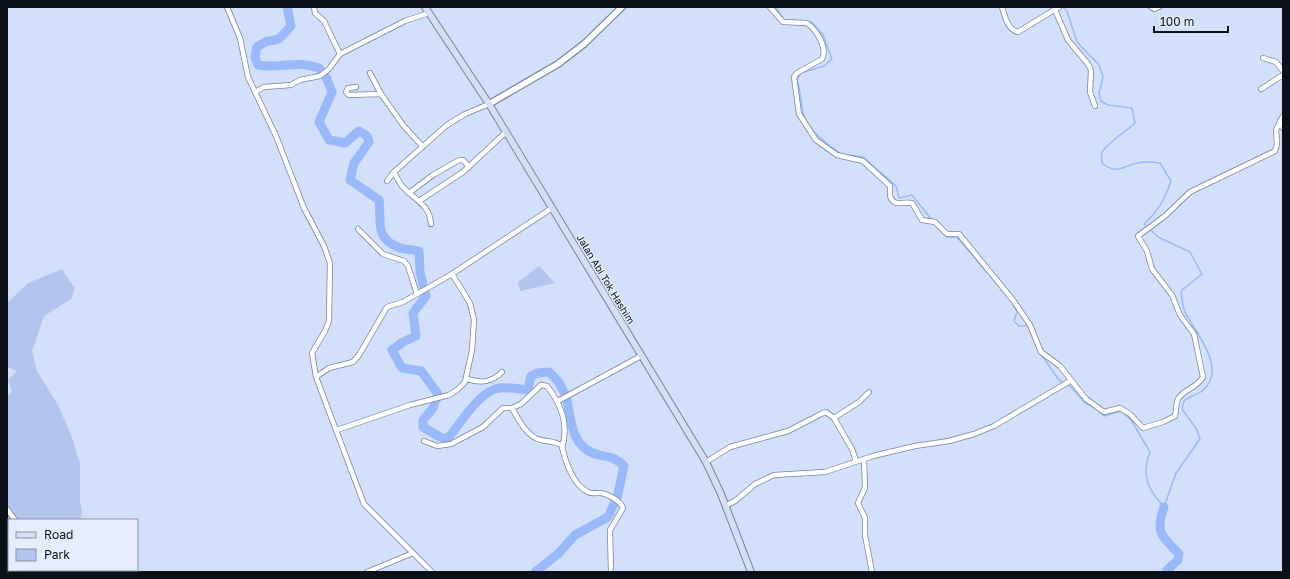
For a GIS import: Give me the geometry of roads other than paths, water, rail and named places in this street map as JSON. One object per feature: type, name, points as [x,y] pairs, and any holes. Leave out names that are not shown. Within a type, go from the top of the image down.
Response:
[{"type":"main road","name":"Jalan Abi Tok Hashim","points":[[427,10],[489,104],[706,462],[751,572]]},
{"type":"street","points":[[227,7],[240,38],[248,77],[276,136],[304,208],[324,246],[330,262],[329,320],[312,353],[316,377],[364,504],[383,525],[432,572]]},
{"type":"street","points":[[314,7],[315,13],[324,21],[340,54]]},
{"type":"street","points":[[387,181],[394,172],[416,154],[422,146],[454,120],[489,104],[558,64],[584,44],[622,7]]},
{"type":"street","points":[[770,7],[783,22],[807,23],[822,44],[824,51],[822,59],[794,75],[798,114],[816,140],[837,155],[859,159],[867,165],[890,186],[891,199],[898,204],[912,203],[922,220],[933,222],[947,234],[959,234],[1013,300],[1030,325],[1041,352],[1060,366],[1067,383],[1104,412],[1120,408],[1130,414],[1141,426],[1146,428],[1175,416],[1178,400],[1181,396],[1199,384],[1202,377],[1194,334],[1180,315],[1172,296],[1152,269],[1147,251],[1138,236],[1190,192],[1275,150],[1277,144],[1276,130],[1283,116]]},
{"type":"street","points":[[1002,7],[1009,26],[1018,32],[1058,8],[1068,40],[1088,64],[1091,70],[1090,92],[1095,106]]},
{"type":"street","points":[[1151,7],[1154,9],[1159,7]]},
{"type":"street","points":[[255,92],[264,87],[291,86],[300,80],[320,76],[329,69],[340,54],[427,10]]},
{"type":"street","points":[[1263,58],[1276,62],[1283,71]]},
{"type":"street","points":[[370,73],[381,94],[403,125],[422,146]]},
{"type":"street","points":[[1261,89],[1283,75]]},
{"type":"street","points":[[356,87],[348,88],[346,92],[348,95],[381,94]]},
{"type":"street","points":[[1280,121],[1283,128]]},
{"type":"street","points":[[419,201],[469,167],[506,132]]},
{"type":"street","points":[[409,193],[433,175],[458,160],[462,160],[469,167]]},
{"type":"street","points":[[394,172],[402,187],[419,201],[430,213],[432,224]]},
{"type":"street","points":[[316,377],[329,368],[353,362],[387,307],[403,302],[432,286],[552,208]]},
{"type":"street","points":[[358,229],[383,254],[404,261],[408,266],[419,292]]},
{"type":"street","points":[[337,430],[457,390],[467,379],[474,320],[470,303],[452,274]]},
{"type":"street","points":[[558,401],[641,356]]},
{"type":"street","points":[[467,379],[487,382],[494,380],[502,372]]},
{"type":"street","points":[[725,506],[735,501],[755,484],[767,478],[791,473],[825,472],[856,461],[915,446],[949,441],[994,426],[1067,383]]},
{"type":"street","points":[[424,442],[437,446],[451,444],[483,427],[503,408],[512,408],[520,404],[541,386],[547,386],[558,401],[565,423],[565,439],[562,448]]},
{"type":"street","points":[[834,418],[859,402],[869,392]]},
{"type":"street","points":[[512,408],[531,436],[540,440],[559,444],[562,448],[567,464],[580,486],[589,492],[602,493],[611,497],[623,508],[610,530],[611,572]]},
{"type":"street","points":[[706,462],[730,447],[788,431],[826,412],[834,418],[852,449],[856,461]]},
{"type":"street","points":[[864,460],[865,488],[858,503],[865,518],[865,535],[872,572]]},
{"type":"street","points":[[7,509],[9,516]]},
{"type":"street","points":[[367,572],[413,553]]},
{"type":"waterway","points":[[287,7],[291,26],[279,39],[265,42],[257,47],[255,57],[258,65],[302,65],[319,68],[327,79],[332,92],[319,122],[329,140],[345,143],[359,131],[367,136],[369,142],[354,163],[350,180],[379,200],[380,228],[386,239],[391,244],[400,248],[419,251],[420,272],[426,296],[413,313],[416,336],[403,342],[392,350],[402,368],[421,371],[438,394],[433,408],[423,420],[423,427],[440,437],[447,439],[470,409],[485,395],[492,390],[500,388],[528,390],[531,376],[537,373],[549,372],[558,381],[565,394]]},
{"type":"waterway","points":[[776,7],[783,19]]},
{"type":"waterway","points":[[1063,7],[1067,11],[1077,42],[1099,65],[1103,77],[1099,93],[1101,101],[1108,105],[1132,108],[1135,123],[1107,146],[1102,154],[1102,163],[1112,169],[1119,169],[1140,162],[1160,163],[1171,181],[1160,204],[1144,224],[1158,237],[1190,252],[1202,274],[1181,291],[1184,310],[1207,351],[1211,362],[1212,373],[1209,382],[1202,391],[1184,401],[1182,409],[1197,430],[1200,439],[1176,473],[1164,507],[1158,501],[1150,488],[1146,475],[1147,460],[1150,452],[1131,420],[1121,411],[1104,416],[1098,410]]},
{"type":"waterway","points":[[807,22],[812,22],[823,35],[832,59],[824,66],[801,73],[797,80],[804,116],[815,132],[841,154]]},
{"type":"waterway","points":[[848,155],[863,157],[896,186],[899,198],[912,195],[932,220]]},
{"type":"waterway","points":[[938,228],[947,237],[957,237],[997,284]]},
{"type":"waterway","points":[[1012,302],[1017,312],[1014,321],[1019,326],[1028,326]]},
{"type":"waterway","points":[[1035,342],[1039,351]]},
{"type":"waterway","points":[[1041,354],[1059,380],[1071,387],[1085,403],[1094,407]]},
{"type":"waterway","points":[[535,572],[558,554],[575,535],[608,517],[617,498],[624,466],[610,457],[590,452],[583,447],[574,433],[567,399]]},
{"type":"waterway","points":[[1164,507],[1160,523],[1161,533],[1179,554],[1178,560],[1167,570],[1170,572]]},
{"type":"waterway","points":[[7,513],[11,519]]}]
